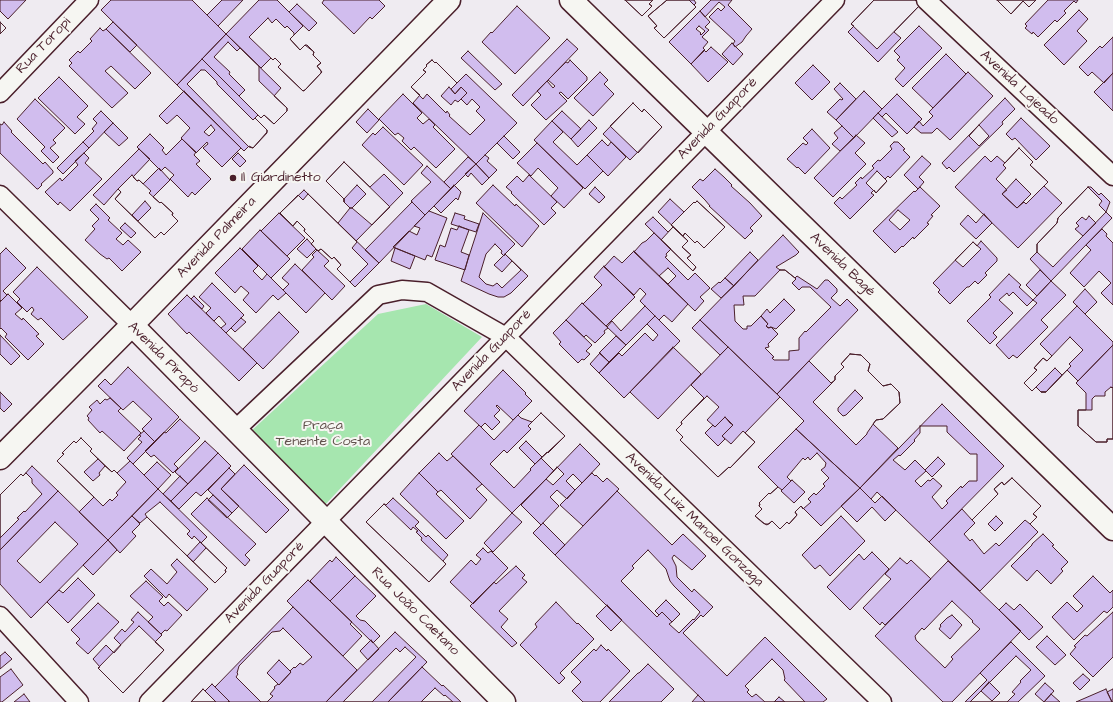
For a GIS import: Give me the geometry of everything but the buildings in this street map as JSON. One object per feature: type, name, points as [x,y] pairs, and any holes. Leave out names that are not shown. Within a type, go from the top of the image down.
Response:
[{"type":"street","name":"Rua Toropi","points":[[0,93],[89,0]]},
{"type":"street","name":"Avenida Palmeira","points":[[0,458],[449,0]]},
{"type":"street","name":"Avenida Bagé","points":[[571,0],[1113,529]]},
{"type":"street","name":"Avenida Guaporé","points":[[149,702],[835,0]]},
{"type":"street","name":"Avenida Lajeado","points":[[926,0],[1113,176]]},
{"type":"street","name":"Avenida Pirapó","points":[[0,195],[132,325],[326,521]]},
{"type":"street","name":"Avenida Luiz Manoel Gonzaga","points":[[235,430],[378,295],[402,290],[426,292],[506,337],[882,702]]},
{"type":"street","name":"Rua João Caetano","points":[[326,521],[504,702]]},
{"type":"street","points":[[0,616],[79,702]]},
{"type":"green space","name":"Praça Tenente Costa","points":[[426,304],[482,337],[323,507],[249,433],[378,314]]},
{"type":"place","name":"Il Giardinetto","points":[[233,178]]}]
